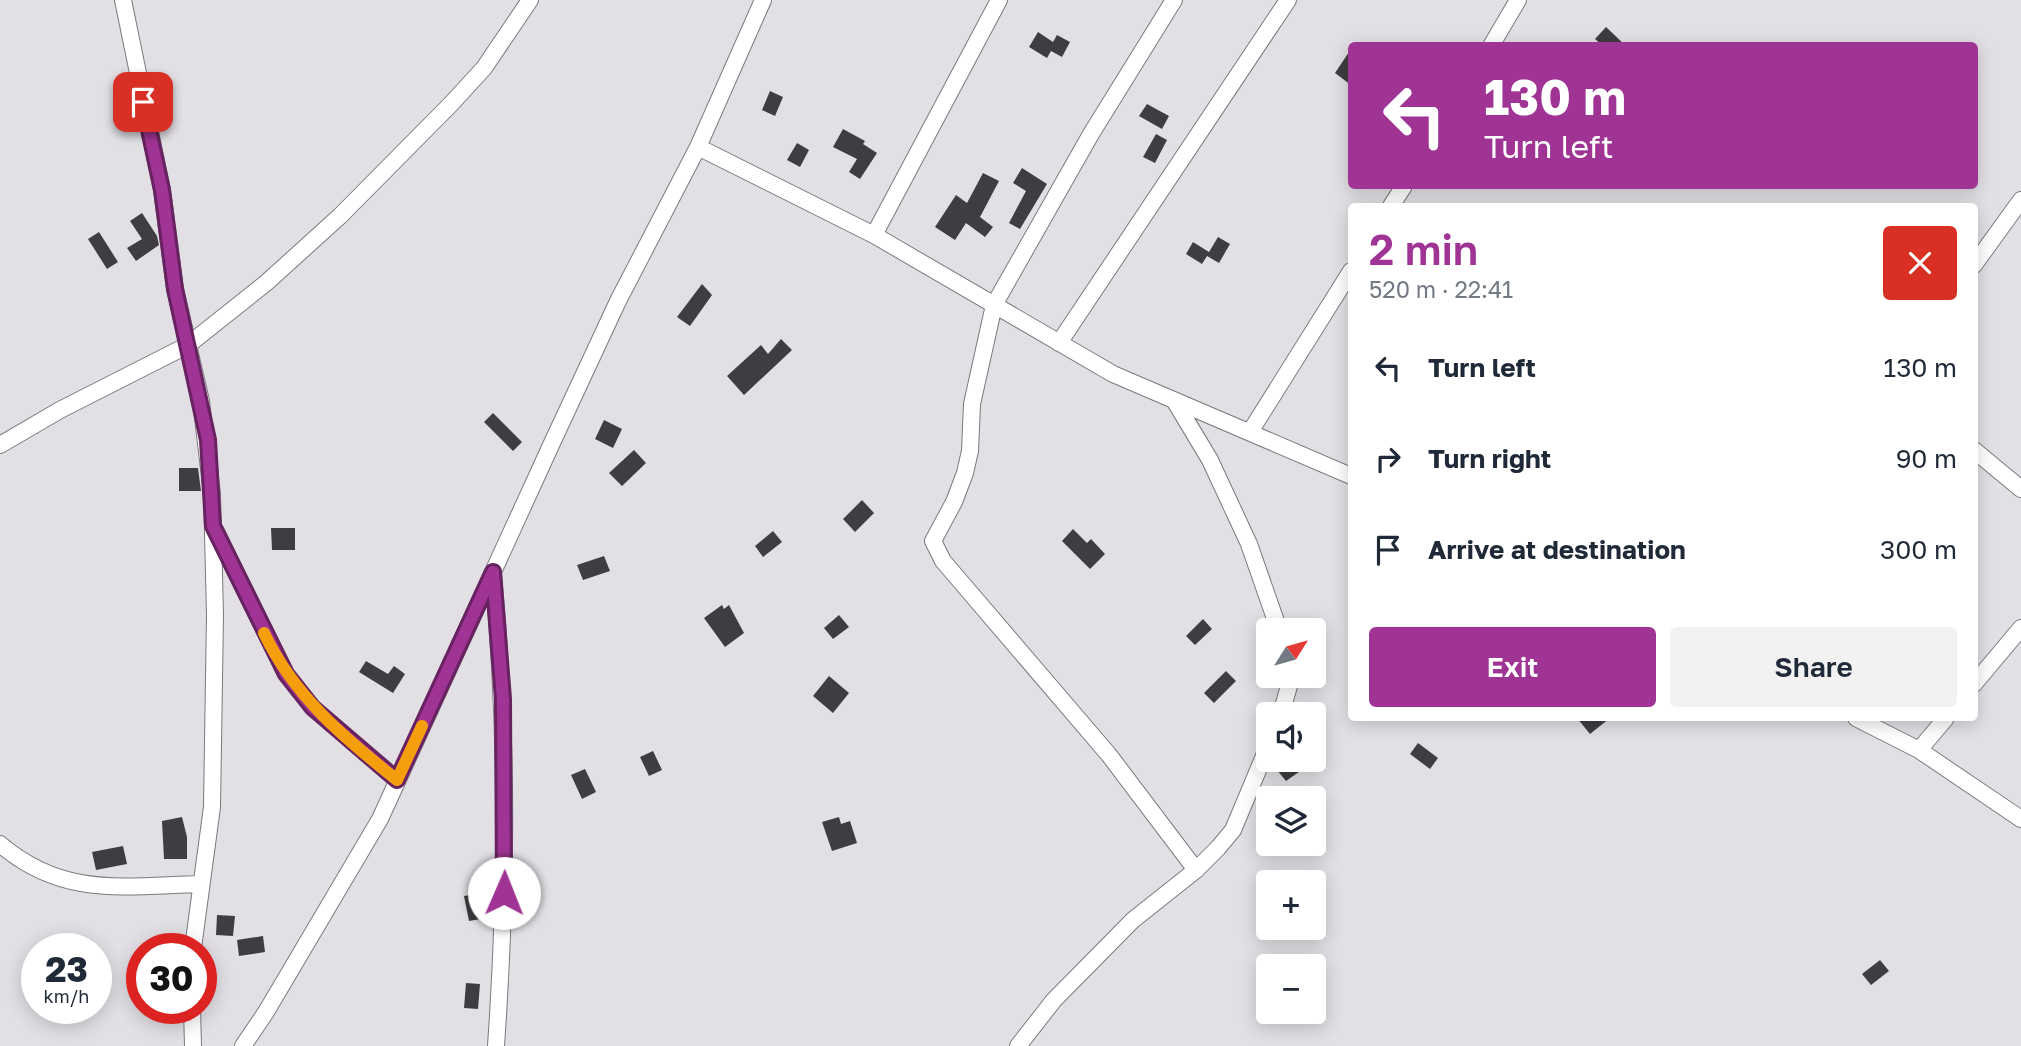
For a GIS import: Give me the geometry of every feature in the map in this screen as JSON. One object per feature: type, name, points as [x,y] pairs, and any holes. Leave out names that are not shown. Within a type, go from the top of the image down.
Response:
[{"type":"street","points":[[122,0],[162,190],[169,257],[208,440],[215,615],[212,807],[195,933]]},
{"type":"street","points":[[0,445],[60,410],[188,345],[266,283],[403,154],[484,68],[530,0]]},
{"type":"street","points":[[243,1046],[273,1001],[380,819],[618,301],[698,147],[763,0]]},
{"type":"street","points":[[874,234],[999,0]]},
{"type":"street","points":[[1174,0],[1091,134],[994,306],[972,404],[970,452],[965,473],[954,502],[933,541],[935,548],[1109,755],[1196,870]]},
{"type":"street","points":[[1059,343],[1288,0]]},
{"type":"street","points":[[1493,42],[1518,0]]},
{"type":"street","points":[[698,147],[874,234],[1113,374],[1348,475]]},
{"type":"street","points":[[1978,259],[2021,200]]},
{"type":"street","points":[[1250,432],[1348,276]]},
{"type":"street","points":[[1174,400],[1210,460],[1249,544],[1275,618]]},
{"type":"street","points":[[1978,453],[2021,489]]},
{"type":"street","points":[[213,526],[286,674],[313,708],[397,780]]},
{"type":"street","points":[[493,572],[500,654],[505,789],[504,915],[496,1046]]},
{"type":"street","points":[[1978,679],[2021,628]]},
{"type":"street","points":[[1862,721],[1919,750],[2021,819]]},
{"type":"street","points":[[1919,750],[1943,721]]},
{"type":"street","points":[[1018,1046],[1054,1000],[1133,920],[1196,870],[1233,831],[1257,772]]},
{"type":"street","points":[[0,844],[41,871],[87,886],[200,884]]},
{"type":"street","points":[[192,1024],[193,1046]]},
{"type":"building","points":[[1606,27],[1622,42],[1598,42],[1595,39]]},
{"type":"building","points":[[1038,32],[1053,42],[1057,35],[1070,42],[1062,57],[1051,51],[1047,58],[1029,47]]},
{"type":"building","points":[[1348,54],[1348,83],[1335,73]]},
{"type":"building","points":[[770,91],[783,97],[775,116],[762,110]]},
{"type":"building","points":[[1147,104],[1169,116],[1162,129],[1139,116]]},
{"type":"building","points":[[843,129],[865,141],[863,144],[877,153],[860,179],[849,172],[857,159],[833,147]]},
{"type":"building","points":[[1156,134],[1167,140],[1155,163],[1143,157]]},
{"type":"building","points":[[797,143],[809,150],[800,167],[787,160]]},
{"type":"building","points":[[1022,168],[1047,184],[1020,229],[1009,223],[1026,191],[1013,183]]},
{"type":"building","points":[[983,173],[999,181],[980,217],[993,227],[985,237],[966,223],[955,240],[935,227],[956,195],[967,203]]},
{"type":"building","points":[[142,213],[157,236],[159,245],[136,261],[127,248],[142,239],[130,221]]},
{"type":"building","points":[[99,232],[118,262],[107,269],[88,239]]},
{"type":"building","points":[[1218,237],[1230,244],[1219,263],[1207,256],[1202,264],[1186,254],[1193,242],[1209,252]]},
{"type":"building","points":[[702,284],[712,295],[690,326],[677,317]]},
{"type":"building","points":[[781,339],[792,350],[744,395],[727,376],[761,345],[768,354]]},
{"type":"building","points":[[493,413],[522,442],[513,451],[484,422]]},
{"type":"building","points":[[604,420],[622,429],[613,448],[595,439]]},
{"type":"building","points":[[634,450],[646,463],[622,486],[609,473]]},
{"type":"building","points":[[179,468],[198,468],[201,491],[179,491]]},
{"type":"building","points":[[862,500],[874,513],[855,532],[843,519]]},
{"type":"building","points":[[271,528],[295,528],[295,550],[272,550]]},
{"type":"building","points":[[1073,529],[1087,543],[1091,539],[1105,554],[1090,569],[1062,541]]},
{"type":"building","points":[[773,531],[782,542],[763,557],[755,546]]},
{"type":"building","points":[[604,556],[610,571],[583,580],[577,565]]},
{"type":"building","points":[[722,605],[724,609],[729,605],[744,633],[725,647],[704,618]]},
{"type":"building","points":[[839,615],[849,627],[833,639],[824,628]]},
{"type":"building","points":[[1203,619],[1212,629],[1195,645],[1186,636]]},
{"type":"building","points":[[366,661],[388,674],[394,666],[405,674],[393,693],[359,672]]},
{"type":"building","points":[[1226,671],[1236,681],[1214,703],[1204,693]]},
{"type":"building","points":[[829,676],[849,693],[833,713],[813,696]]},
{"type":"building","points":[[1579,721],[1606,721],[1590,734]]},
{"type":"building","points":[[1418,743],[1438,758],[1430,769],[1410,754]]},
{"type":"building","points":[[653,751],[662,770],[649,776],[640,757]]},
{"type":"building","points":[[585,769],[596,792],[582,799],[571,775]]},
{"type":"building","points":[[1279,772],[1299,772],[1286,781]]},
{"type":"building","points":[[182,817],[187,837],[187,859],[164,859],[162,821]]},
{"type":"building","points":[[839,817],[841,824],[850,821],[857,843],[832,851],[822,822]]},
{"type":"building","points":[[123,846],[127,864],[96,870],[92,852]]},
{"type":"building","points":[[477,894],[481,919],[469,921],[464,896]]},
{"type":"building","points":[[217,915],[235,916],[233,936],[216,933]]},
{"type":"building","points":[[263,936],[265,952],[239,956],[237,940]]},
{"type":"building","points":[[1880,960],[1889,971],[1871,985],[1862,974]]},
{"type":"building","points":[[466,983],[480,984],[478,1009],[464,1008]]},
{"type":"slow traffic","points":[[264,633],[286,674],[313,708],[397,780],[422,726]]},
{"type":"route","points":[[143,102],[162,190],[175,289],[208,440],[213,526],[286,674],[313,708],[397,780],[493,572],[503,699],[504,893]]}]
